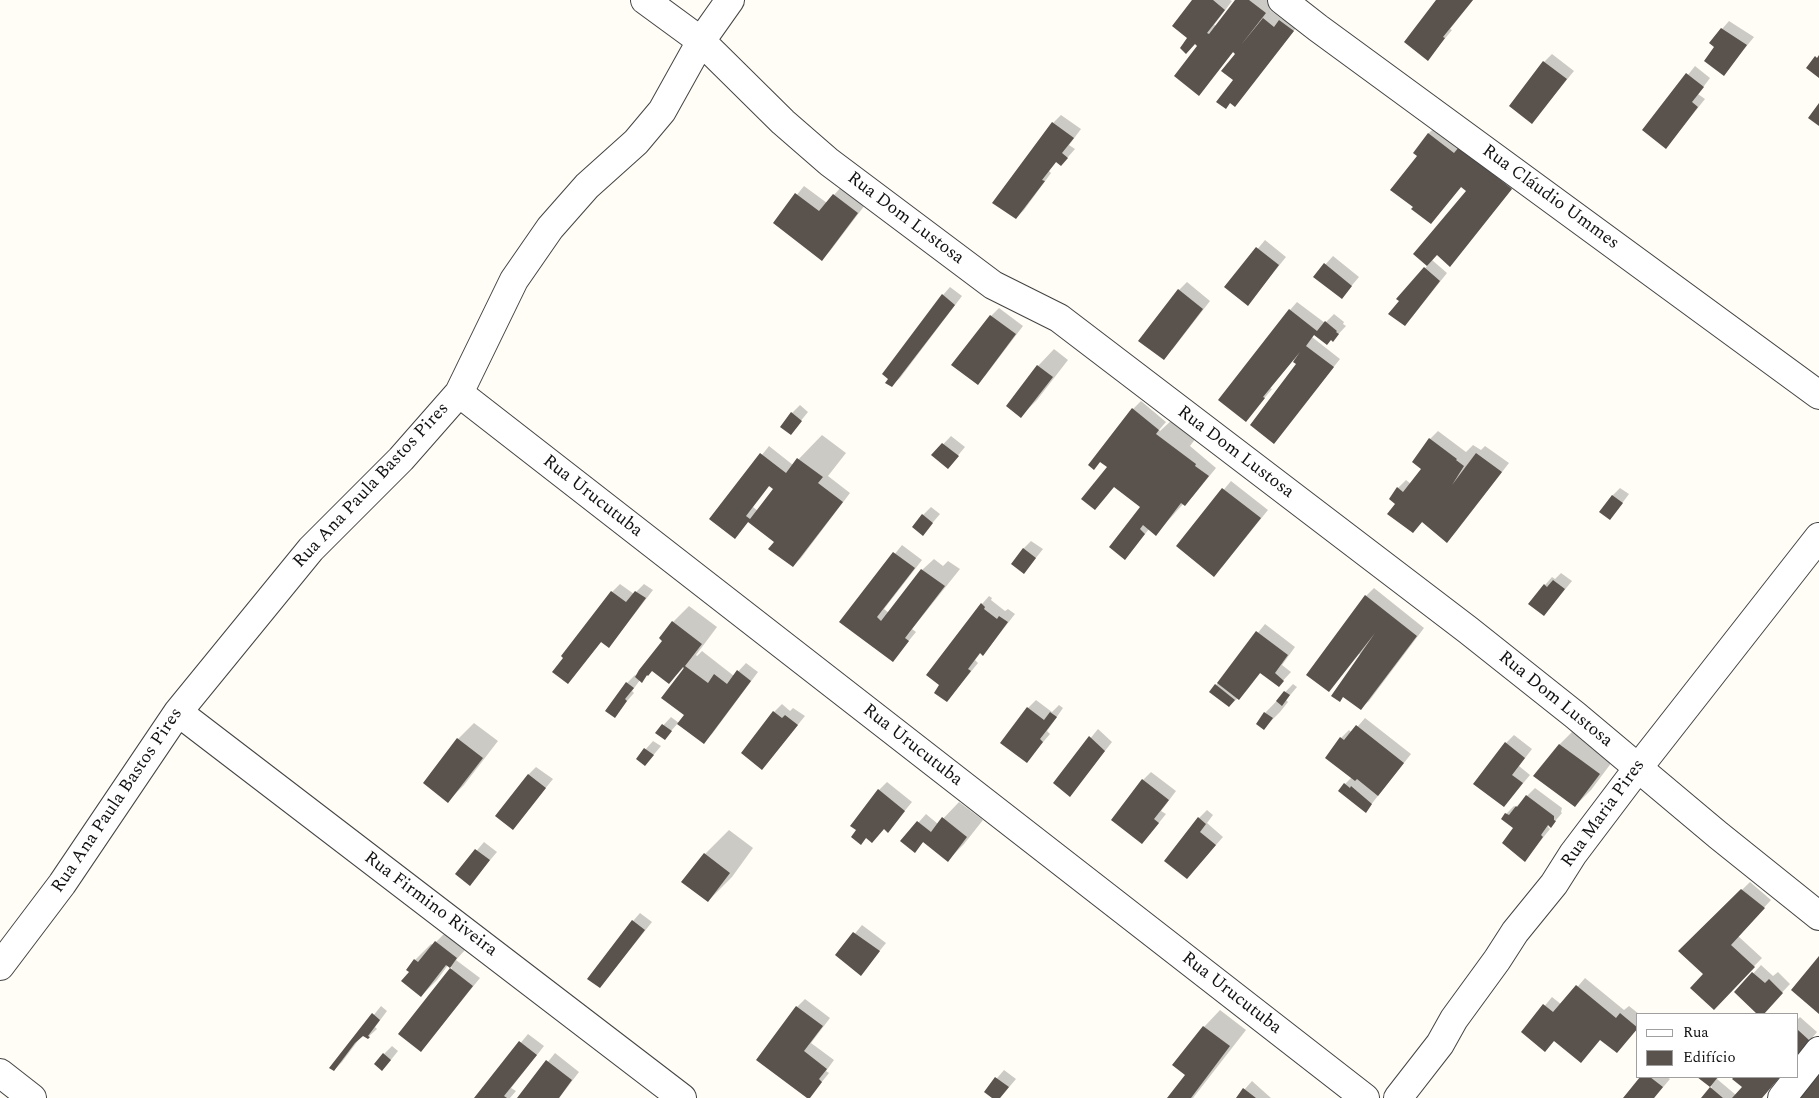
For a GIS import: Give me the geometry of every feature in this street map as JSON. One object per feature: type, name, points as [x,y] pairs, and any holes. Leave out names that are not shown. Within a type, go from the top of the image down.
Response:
[{"type":"street","name":"Rua Dom Lustosa","points":[[645,0],[700,41],[783,122],[829,162],[993,285],[1059,318],[1468,630],[1574,714],[1819,916]]},
{"type":"street","name":"Rua Ana Paula Bastos Pires","points":[[0,966],[62,884],[178,712],[311,548],[401,458],[458,393],[514,280],[550,228],[587,186],[636,142],[662,111],[700,41],[730,0]]},
{"type":"street","name":"Rua Cláudio Ummes","points":[[1282,0],[1819,395]]},
{"type":"street","name":"Rua Urucutuba","points":[[458,393],[1365,1098]]},
{"type":"street","name":"Rua Maria Pires","points":[[1398,1098],[1440,1044],[1454,1019],[1515,932],[1554,884],[1573,854],[1819,537]]},
{"type":"street","name":"Rua Firmino Riveira","points":[[178,712],[682,1098]]},
{"type":"street","points":[[1799,1077],[1819,1052]]},
{"type":"street","points":[[0,1072],[32,1098]]},
{"type":"street","points":[[1782,1098],[1798,1078]]},
{"type":"building","points":[[1192,0],[1213,0],[1225,10],[1207,33],[1209,34],[1235,0],[1249,0],[1266,13],[1241,45],[1263,18],[1274,27],[1279,20],[1294,31],[1235,107],[1230,103],[1226,109],[1216,102],[1233,80],[1221,71],[1235,54],[1233,52],[1199,96],[1174,76],[1197,46],[1195,44],[1186,54],[1180,48],[1187,38],[1172,26]]},
{"type":"building","points":[[1436,0],[1473,0],[1443,37],[1445,38],[1428,61],[1404,42]]},
{"type":"building","points":[[1721,28],[1747,45],[1724,76],[1704,61],[1714,47],[1709,43]]},
{"type":"building","points":[[1819,55],[1819,78],[1806,68],[1815,56],[1817,58]]},
{"type":"building","points":[[1543,61],[1567,79],[1532,124],[1509,106]]},
{"type":"building","points":[[1686,73],[1704,87],[1692,102],[1698,107],[1666,149],[1642,130]]},
{"type":"building","points":[[1819,103],[1819,126],[1808,118]]},
{"type":"building","points":[[1052,122],[1074,138],[1062,153],[1068,158],[1061,166],[1056,162],[1042,180],[1045,181],[1016,219],[992,203]]},
{"type":"building","points":[[1428,133],[1454,153],[1459,147],[1512,189],[1450,267],[1437,255],[1427,266],[1413,254],[1466,191],[1461,187],[1431,224],[1411,209],[1413,207],[1390,190],[1417,156],[1413,153]]},
{"type":"building","points":[[795,193],[819,211],[833,194],[858,213],[822,261],[773,223]]},
{"type":"building","points":[[1256,247],[1279,265],[1248,306],[1224,287]]},
{"type":"building","points":[[1324,263],[1352,286],[1342,299],[1313,277]]},
{"type":"building","points":[[1424,267],[1440,281],[1405,326],[1388,314],[1399,301],[1396,299]]},
{"type":"building","points":[[1178,289],[1203,309],[1164,360],[1138,341]]},
{"type":"building","points":[[942,294],[955,305],[892,387],[885,383],[888,379],[882,374]]},
{"type":"building","points":[[1289,309],[1317,331],[1325,321],[1339,334],[1333,342],[1331,340],[1327,345],[1314,335],[1306,346],[1334,367],[1274,444],[1250,425],[1296,364],[1293,362],[1300,352],[1263,397],[1265,398],[1246,422],[1218,400]]},
{"type":"building","points":[[990,315],[1016,334],[978,385],[951,365]]},
{"type":"building","points":[[1037,365],[1053,377],[1021,418],[1006,406]]},
{"type":"building","points":[[1132,408],[1159,430],[1156,434],[1209,476],[1185,506],[1181,503],[1156,536],[1143,525],[1140,529],[1145,534],[1125,560],[1109,547],[1140,507],[1114,487],[1095,510],[1081,499],[1107,467],[1100,462],[1094,470],[1088,465]]},
{"type":"building","points":[[791,412],[802,421],[791,435],[780,427]]},
{"type":"building","points":[[1429,438],[1464,466],[1452,485],[1476,453],[1502,472],[1447,543],[1422,522],[1413,533],[1387,514],[1395,504],[1389,499],[1397,487],[1403,492],[1421,469],[1412,462]]},
{"type":"building","points":[[942,443],[959,456],[948,469],[931,455]]},
{"type":"building","points":[[760,453],[786,473],[797,458],[823,477],[818,483],[843,502],[793,567],[768,549],[774,542],[748,522],[735,539],[709,519]],"holes":[[[769,486],[773,489],[750,519],[746,516]]]},
{"type":"building","points":[[1222,488],[1261,518],[1214,577],[1176,546]]},
{"type":"building","points":[[1612,495],[1623,503],[1610,520],[1599,512]]},
{"type":"building","points":[[922,514],[933,523],[923,536],[912,527]]},
{"type":"building","points":[[1023,548],[1036,558],[1024,574],[1011,564]]},
{"type":"building","points":[[893,552],[915,568],[877,617],[881,621],[921,569],[945,586],[905,638],[909,641],[893,662],[839,622]]},
{"type":"building","points":[[1553,580],[1565,589],[1544,616],[1528,604],[1544,584],[1547,587]]},
{"type":"building","points":[[611,591],[626,602],[635,591],[646,598],[609,648],[601,642],[568,684],[552,672],[563,658],[561,656]]},
{"type":"building","points":[[1365,595],[1417,636],[1361,710],[1343,697],[1340,702],[1331,696],[1375,633],[1329,692],[1306,675]]},
{"type":"building","points":[[981,603],[985,607],[984,609],[997,619],[999,616],[1008,622],[983,656],[980,653],[968,669],[971,671],[947,702],[934,693],[939,685],[926,675]]},
{"type":"building","points":[[672,621],[702,644],[685,666],[708,683],[714,674],[727,684],[737,670],[751,681],[704,744],[677,724],[684,715],[661,698],[683,667],[669,684],[652,671],[642,683],[635,677],[662,641],[659,638]]},
{"type":"building","points":[[1256,631],[1288,655],[1275,673],[1284,681],[1279,687],[1260,673],[1239,700],[1217,683]]},
{"type":"building","points":[[626,682],[634,688],[625,699],[627,701],[615,718],[605,711]]},
{"type":"building","points":[[1215,684],[1235,700],[1229,707],[1209,692]]},
{"type":"building","points":[[1284,691],[1290,695],[1282,706],[1276,701]]},
{"type":"building","points":[[1027,707],[1044,720],[1050,712],[1057,717],[1040,739],[1043,742],[1027,763],[1000,743]]},
{"type":"building","points":[[773,711],[782,718],[785,715],[798,725],[762,770],[741,753]]},
{"type":"building","points":[[1264,712],[1273,718],[1264,730],[1256,724]]},
{"type":"building","points":[[662,724],[672,731],[665,740],[655,733]]},
{"type":"building","points":[[1356,725],[1404,763],[1378,796],[1357,779],[1355,781],[1325,758],[1340,737],[1344,740]]},
{"type":"building","points":[[1089,736],[1105,751],[1070,797],[1053,783]]},
{"type":"building","points":[[457,738],[483,758],[448,803],[423,783]]},
{"type":"building","points":[[1505,742],[1525,758],[1512,775],[1523,783],[1504,807],[1473,784]]},
{"type":"building","points":[[1559,744],[1600,774],[1575,807],[1533,776]]},
{"type":"building","points":[[644,748],[654,755],[645,766],[636,759]]},
{"type":"building","points":[[528,774],[546,788],[513,830],[495,816]]},
{"type":"building","points":[[1142,779],[1169,800],[1154,819],[1159,823],[1142,844],[1111,820]]},
{"type":"building","points":[[1344,783],[1350,788],[1351,786],[1372,804],[1366,813],[1338,791]]},
{"type":"building","points":[[878,789],[905,811],[888,833],[884,829],[872,843],[866,838],[861,845],[851,837],[856,830],[850,826]]},
{"type":"building","points":[[1526,795],[1554,816],[1556,821],[1551,828],[1548,825],[1541,835],[1543,837],[1525,862],[1502,843],[1513,828],[1501,819],[1505,813],[1509,815]]},
{"type":"building","points":[[942,817],[967,837],[948,862],[923,842],[915,853],[900,841],[917,821],[931,832]]},
{"type":"building","points":[[1198,817],[1206,824],[1200,832],[1216,845],[1187,879],[1164,861]]},
{"type":"building","points":[[475,849],[490,860],[470,886],[455,874]]},
{"type":"building","points":[[704,853],[730,873],[708,902],[681,882]]},
{"type":"building","points":[[1741,889],[1765,908],[1731,945],[1755,967],[1714,1010],[1690,988],[1703,974],[1678,951]]},
{"type":"building","points":[[632,920],[645,930],[600,988],[587,979]]},
{"type":"building","points":[[853,932],[880,951],[861,976],[835,955]]},
{"type":"building","points":[[435,941],[457,958],[450,968],[446,965],[421,997],[401,981],[409,972],[406,970],[414,959],[418,962]]},
{"type":"building","points":[[1819,956],[1819,1014],[1791,990]]},
{"type":"building","points":[[450,968],[473,986],[421,1052],[398,1034]]},
{"type":"building","points":[[1752,972],[1765,983],[1769,979],[1783,993],[1765,1013],[1756,1013],[1734,992]]},
{"type":"building","points":[[1576,985],[1616,1018],[1620,1013],[1636,1026],[1636,1030],[1617,1053],[1600,1040],[1581,1063],[1554,1041],[1545,1052],[1521,1032],[1543,1004],[1553,1012]]},
{"type":"building","points":[[796,1006],[823,1026],[804,1051],[827,1069],[819,1079],[822,1082],[810,1098],[807,1098],[756,1060]]},
{"type":"building","points":[[372,1013],[380,1020],[368,1036],[370,1037],[368,1039],[363,1036],[355,1043],[334,1071],[329,1068]]},
{"type":"building","points":[[1203,1026],[1230,1046],[1191,1098],[1167,1098],[1185,1075],[1172,1065]]},
{"type":"building","points":[[1799,1031],[1810,1041],[1799,1054]]},
{"type":"building","points":[[519,1041],[537,1055],[504,1096],[507,1098],[474,1098]]},
{"type":"building","points":[[383,1053],[391,1060],[382,1071],[374,1064]]},
{"type":"building","points":[[546,1060],[572,1080],[559,1098],[517,1098]]},
{"type":"building","points":[[1819,1072],[1819,1098],[1798,1098]]},
{"type":"building","points":[[995,1077],[1009,1087],[1000,1098],[992,1098],[984,1092]]},
{"type":"building","points":[[1639,1078],[1651,1078],[1663,1087],[1654,1098],[1623,1098]]},
{"type":"building","points":[[1698,1078],[1717,1078],[1710,1087]]},
{"type":"building","points":[[1779,1078],[1762,1098],[1732,1098],[1742,1087],[1732,1079]]},
{"type":"building","points":[[1710,1087],[1723,1098],[1701,1098]]},
{"type":"building","points":[[1243,1088],[1256,1098],[1236,1098]]}]
